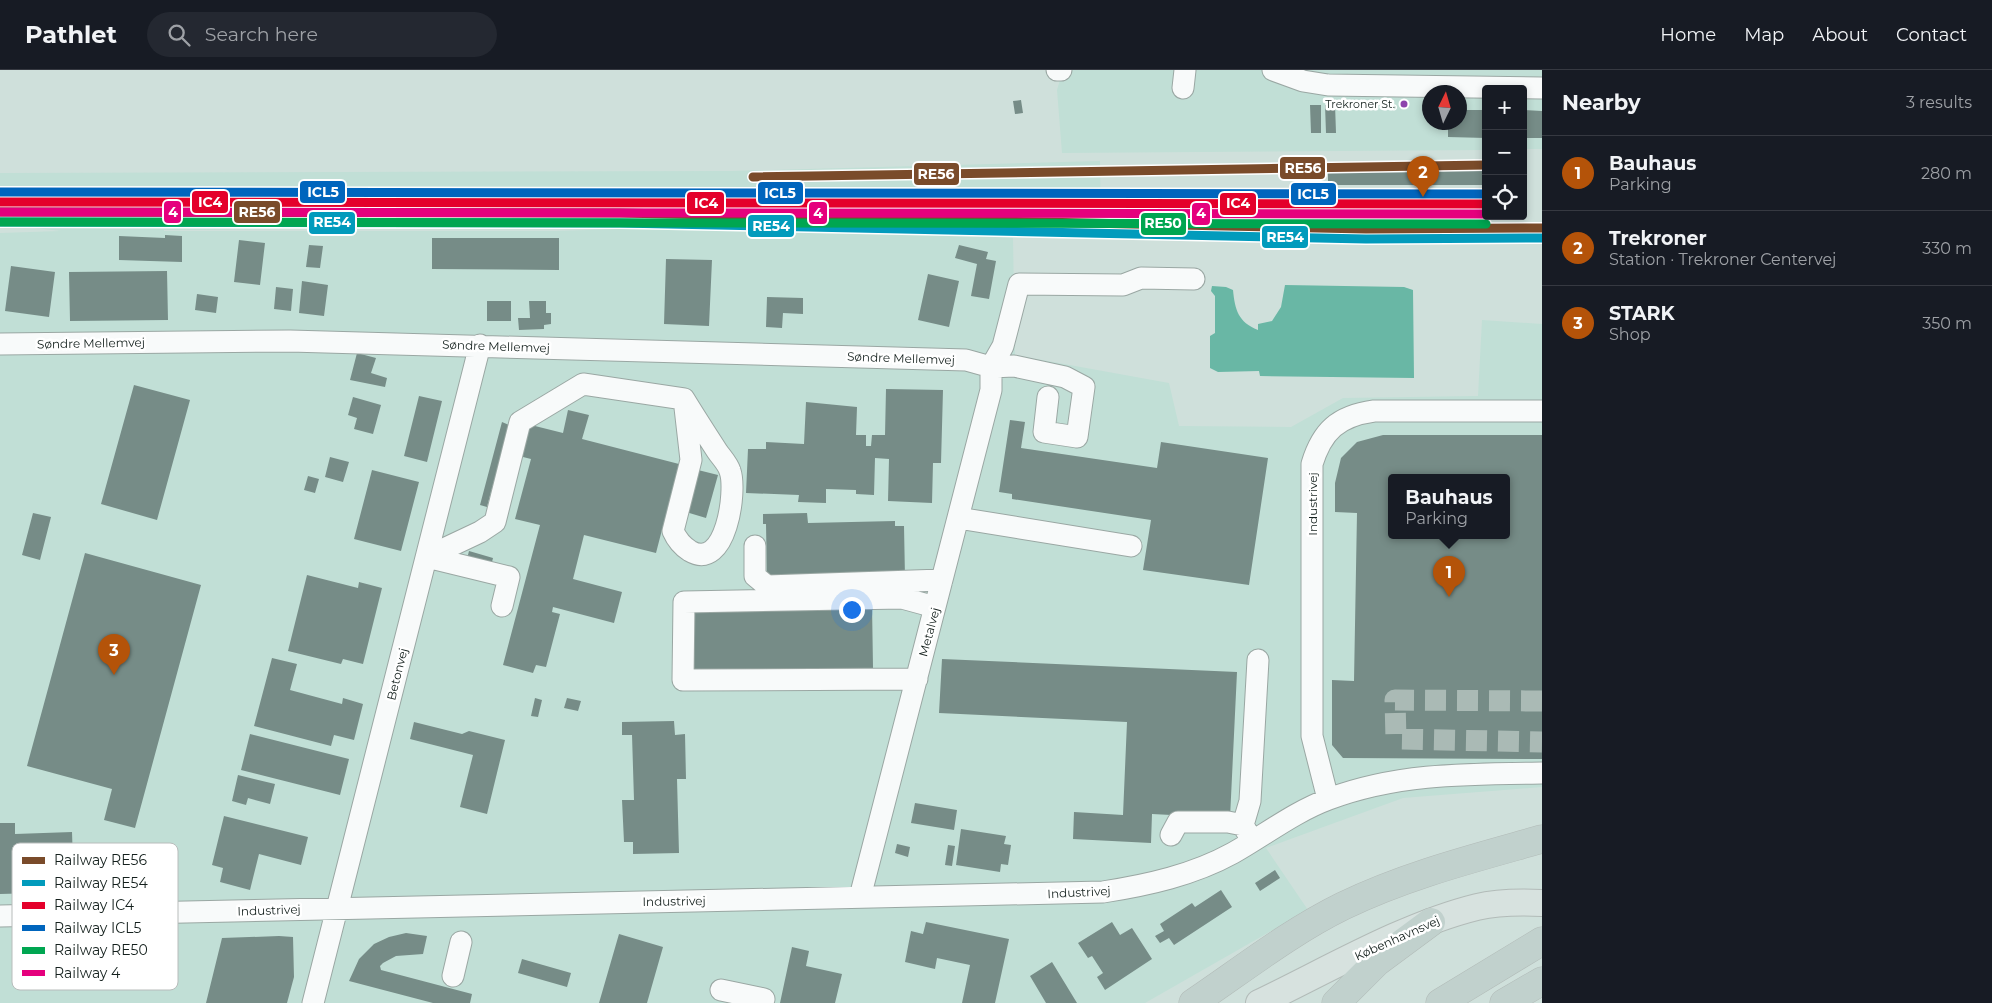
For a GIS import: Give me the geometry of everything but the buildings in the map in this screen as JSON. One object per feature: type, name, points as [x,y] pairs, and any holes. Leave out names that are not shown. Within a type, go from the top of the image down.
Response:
[{"type":"highway","points":[[1193,1003],[1287,938],[1343,906],[1402,881],[1542,839]]},
{"type":"highway","points":[[1336,1003],[1377,962],[1431,922]]},
{"type":"highway","points":[[1440,1003],[1542,942]]},
{"type":"highway","points":[[1504,1003],[1542,980]]},
{"type":"main road","name":"Københavnsvej","points":[[1259,1003],[1431,922],[1478,906],[1518,902],[1542,903]]},
{"type":"street","points":[[1273,70],[1311,76],[1328,85],[1542,88]]},
{"type":"street","points":[[991,367],[1003,346],[1019,284],[1123,285],[1141,278],[1194,279]]},
{"type":"street","name":"Søndre Mellemvej","points":[[0,344],[290,341],[966,360],[991,367],[1014,366],[1065,377],[1084,387],[1077,437],[1044,432],[1048,397]]},
{"type":"street","name":"Betonvej","points":[[313,1003],[480,345]]},
{"type":"street","name":"Metalvej","points":[[860,896],[992,390],[991,367]]},
{"type":"street","points":[[427,557],[480,532],[495,522],[520,422],[583,384],[684,399],[730,471],[731,496],[724,536],[711,552],[702,554],[693,552],[676,539],[673,531],[691,460],[684,399]]},
{"type":"street","name":"Industrivej","points":[[1328,799],[1312,736],[1312,464],[1318,444],[1331,428],[1354,413],[1374,410],[1542,411]]},
{"type":"street","points":[[958,518],[1131,546]]},
{"type":"street","points":[[755,546],[755,576],[767,586],[942,580]]},
{"type":"street","points":[[427,557],[509,578],[502,606]]},
{"type":"street","points":[[916,679],[683,680],[684,602],[902,598],[935,607]]},
{"type":"street","points":[[1171,835],[1178,822],[1247,833],[1258,660]]},
{"type":"street","name":"Industrivej","points":[[178,906],[338,908],[1103,892],[1172,878],[1220,859],[1247,833],[1328,799],[1378,783],[1442,775],[1542,773]]},
{"type":"street","points":[[454,976],[462,942]]},
{"type":"street","points":[[721,990],[764,999]]},
{"type":"shaded area","points":[[1063,70],[1542,70],[1542,149],[1527,149],[1527,85],[1482,85],[1482,150],[1062,153],[1057,90]]},
{"type":"shaded area","points":[[1100,161],[1101,235],[1013,238],[1015,355],[1169,383],[1179,426],[1291,427],[1343,398],[1478,396],[1482,320],[1542,324],[1542,787],[1403,798],[1266,848],[1308,910],[1145,1003],[0,1003],[0,233],[61,231],[0,224],[0,173],[731,171]],"holes":[[[714,226],[556,231],[164,231],[164,230]]]},
{"type":"shaded area","points":[[1285,285],[1404,287],[1413,290],[1414,378],[1260,376],[1259,371],[1218,372],[1210,368],[1210,336],[1215,333],[1215,296],[1211,291],[1212,286],[1226,287],[1233,290],[1235,304],[1242,319],[1258,330],[1258,324],[1272,321],[1281,307]]},
{"type":"tunnel","points":[[1542,701],[1395,700],[1396,739],[1542,742]]},
{"type":"rail line","name":"RE56","points":[[753,177],[1482,165]]},
{"type":"rail line","name":"ICL5","points":[[0,192],[1482,194]]},
{"type":"rail line","name":"IC4","points":[[0,202],[1482,204]]},
{"type":"rail line","name":"RE56","points":[[0,212],[620,213],[1366,229],[1542,228]]},
{"type":"rail line","name":"4","points":[[0,212],[1482,214]]},
{"type":"rail line","name":"RE54","points":[[0,222],[620,223],[1366,239],[1542,238]]},
{"type":"rail line","name":"RE50","points":[[0,222],[1486,224]]},
{"type":"place","name":"Trekroner St.","points":[[1404,104]]},
{"type":"place","name":"Trekroner","points":[[1423,197]]},
{"type":"place","name":"Bauhaus","points":[[1449,597]]},
{"type":"place","name":"STARK","points":[[114,675]]}]
